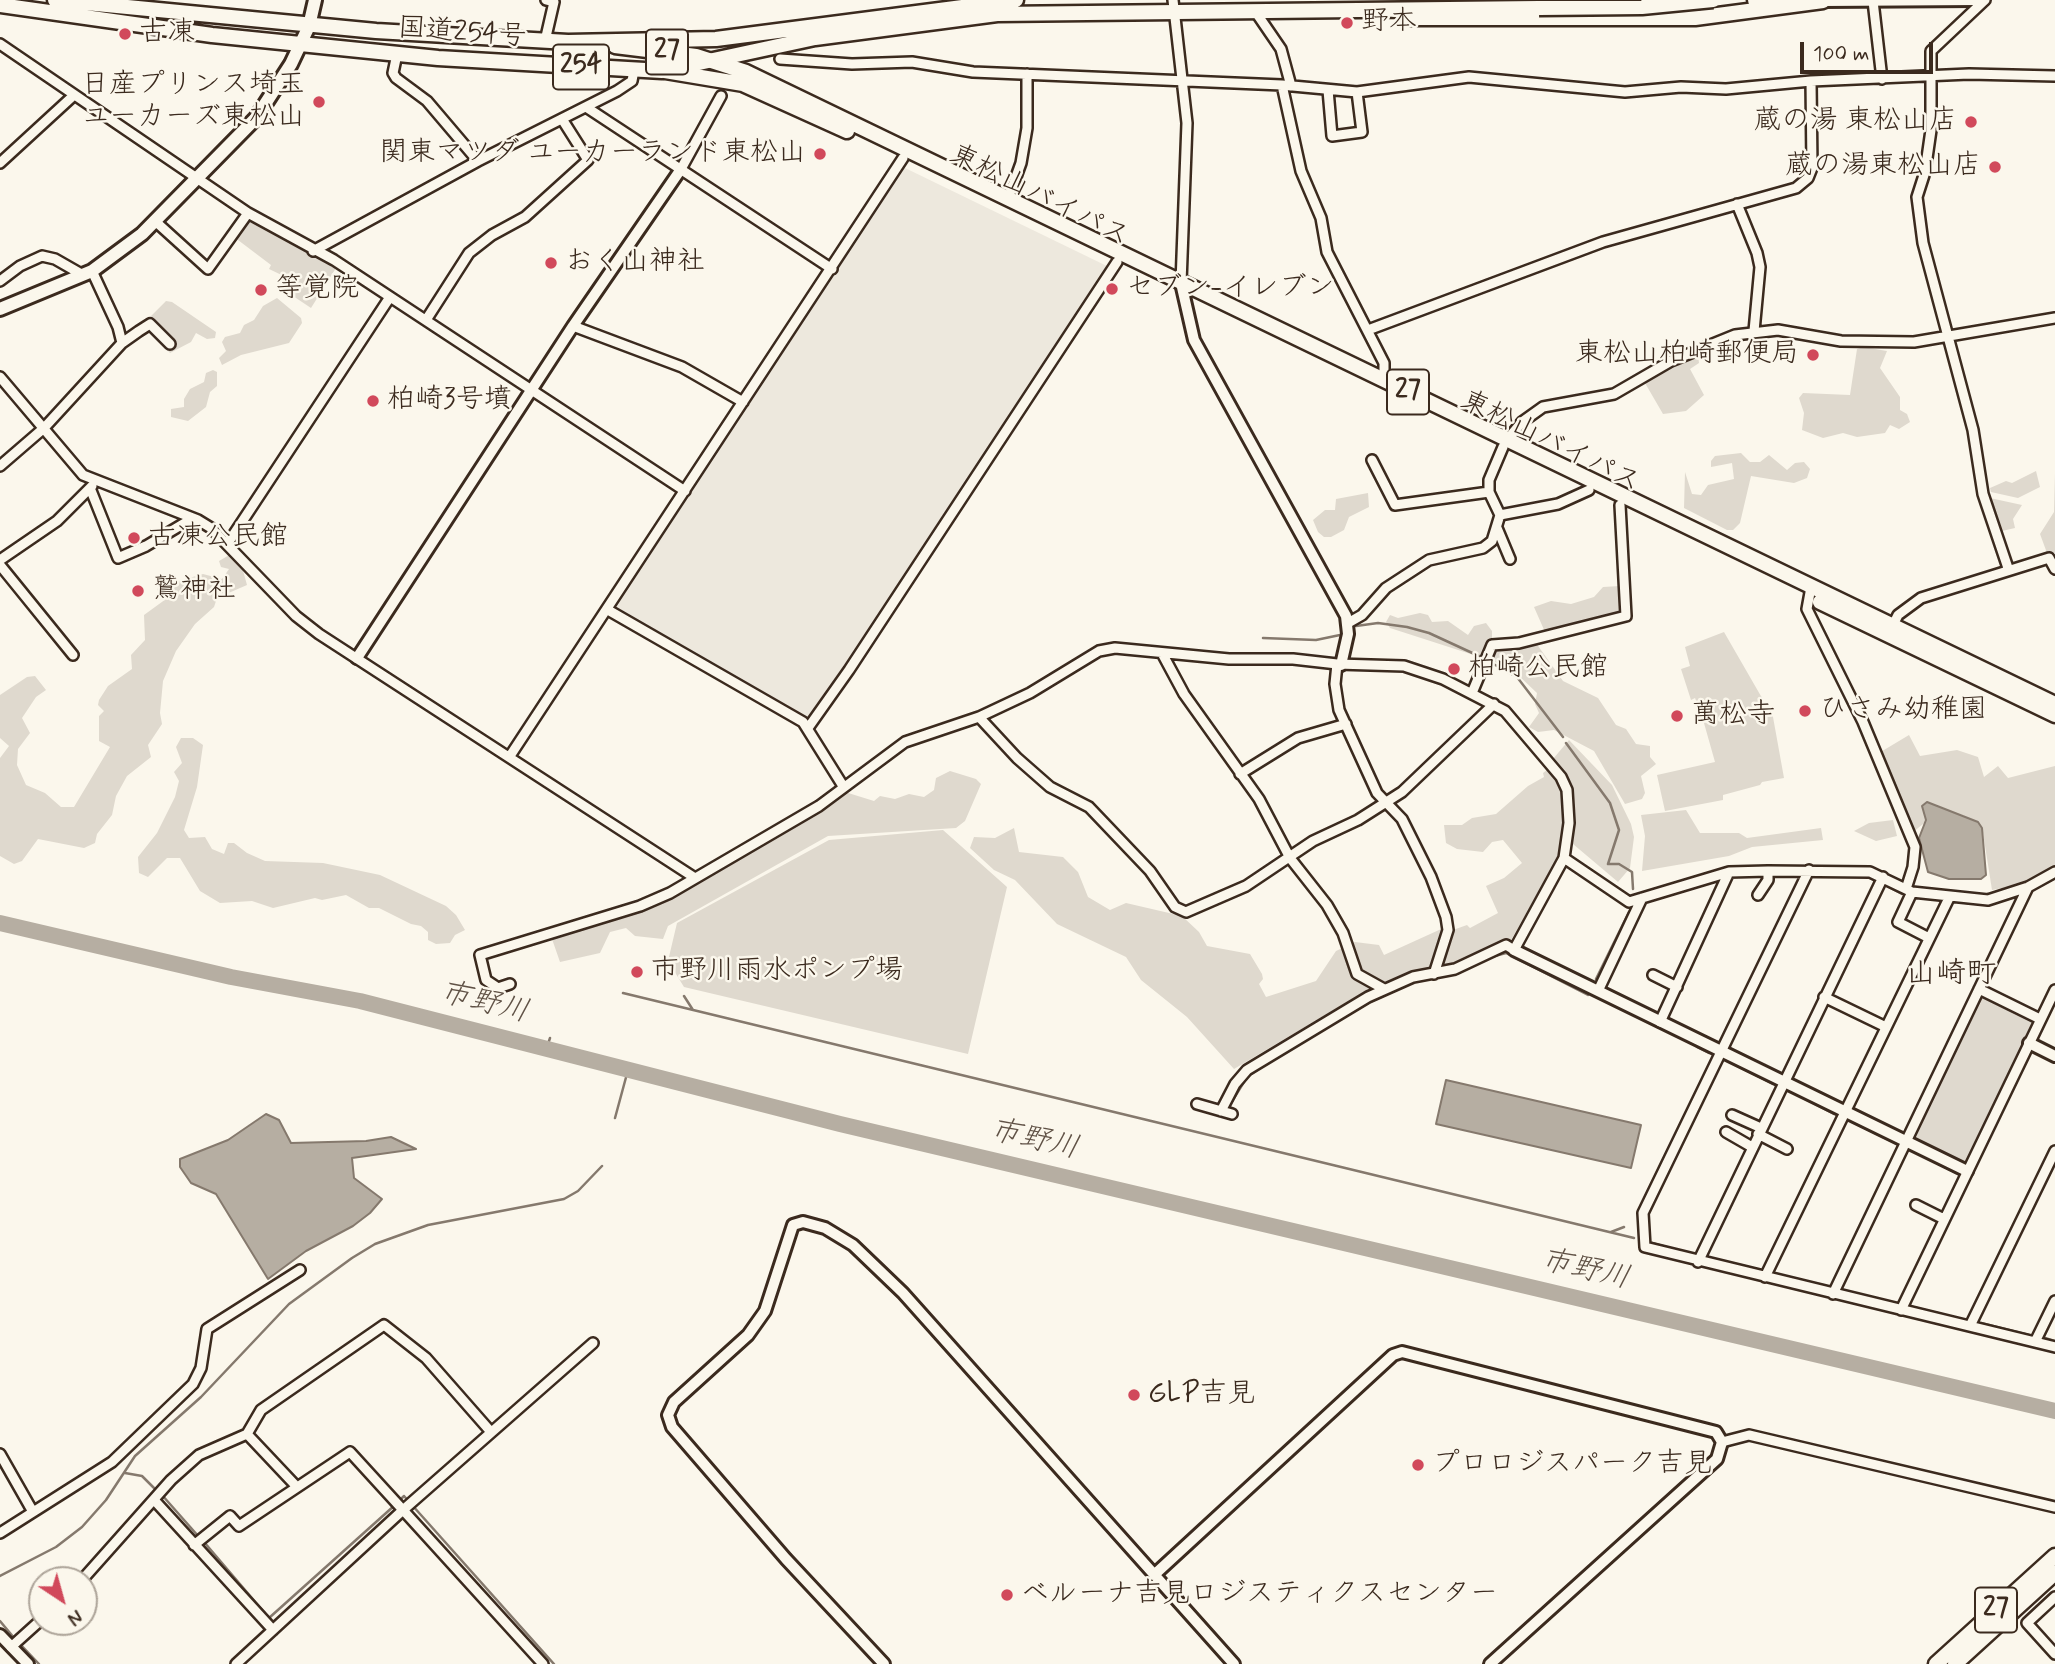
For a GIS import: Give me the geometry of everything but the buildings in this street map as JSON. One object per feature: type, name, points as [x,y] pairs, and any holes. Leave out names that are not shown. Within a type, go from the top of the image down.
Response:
[{"type":"main road","name":"国道254号","points":[[55,0],[309,26],[568,42],[672,41],[753,35],[1016,0]]},
{"type":"main road","points":[[0,309],[88,273],[128,246],[155,221],[256,118],[281,82],[301,44],[309,26],[315,0]]},
{"type":"main road","points":[[1564,0],[1563,11],[1571,17]]},
{"type":"main road","points":[[1703,18],[1709,6],[1705,0]]},
{"type":"main road","name":"254","points":[[1254,9],[1642,8],[1713,0]]},
{"type":"main road","points":[[1755,0],[1824,1]]},
{"type":"main road","points":[[1254,9],[1314,18],[1703,18],[1824,1]]},
{"type":"main road","name":"国道254号","points":[[0,5],[131,24],[397,54],[662,71],[816,38],[997,14],[1174,5],[1254,9]]},
{"type":"main road","points":[[741,70],[741,54],[747,39],[753,35]]},
{"type":"main road","name":"27","points":[[568,42],[643,49],[713,60],[741,70],[760,85]]},
{"type":"main road","points":[[760,85],[753,60],[764,49]]},
{"type":"main road","name":"27","points":[[662,71],[760,85]]},
{"type":"main road","name":"東松山バイパス","points":[[760,85],[903,159],[1117,262],[1182,288],[1384,381],[1620,505],[1809,591],[1892,625],[2055,704]]},
{"type":"main road","name":"東松山バイパス","points":[[760,85],[1008,199],[1182,288],[1809,591],[2055,715]]},
{"type":"main road","name":"27","points":[[1936,1664],[2055,1556]]},
{"type":"main road","name":"27","points":[[1955,1664],[2055,1573]]},
{"type":"street","points":[[1824,1],[1977,0]]},
{"type":"street","points":[[1984,0],[1931,51],[1931,130],[1925,172],[1917,197],[1923,243],[1973,430],[1983,494],[2008,568]]},
{"type":"street","points":[[545,41],[552,1]]},
{"type":"street","points":[[1873,1],[1882,79]]},
{"type":"street","points":[[1174,5],[1187,122],[1182,288],[1194,340],[1348,623],[1339,665],[1336,698],[1377,793],[1402,819],[1431,877],[1446,917],[1448,930],[1434,974]]},
{"type":"street","points":[[1254,9],[1281,49],[1301,170],[1321,218],[1327,252],[1345,292],[1384,363],[1384,381]]},
{"type":"street","points":[[0,44],[248,213],[313,251],[334,260],[685,491]]},
{"type":"street","points":[[397,54],[393,73],[396,78],[427,101],[478,161]]},
{"type":"street","points":[[780,59],[852,64],[912,62],[973,72],[1287,85],[1357,92],[1469,77],[1625,92],[1681,87],[1726,89],[1811,81],[2007,74],[2055,76]]},
{"type":"street","points":[[313,251],[478,161],[586,107],[632,81],[635,70]]},
{"type":"street","points":[[1008,199],[1021,163],[1027,128],[1027,74]]},
{"type":"street","points":[[1368,330],[1603,242],[1796,188],[1808,178],[1813,160],[1811,81]]},
{"type":"street","points":[[1328,90],[1332,136],[1362,132],[1357,92]]},
{"type":"street","points":[[0,163],[73,96]]},
{"type":"street","points":[[357,658],[573,326],[681,169],[720,96]]},
{"type":"street","points":[[586,107],[832,269]]},
{"type":"street","points":[[426,320],[469,253],[492,235],[525,217],[588,160],[562,119]]},
{"type":"street","points":[[510,756],[903,159]]},
{"type":"street","points":[[1737,204],[1760,267],[1754,331]]},
{"type":"street","points":[[155,221],[208,269],[248,213]]},
{"type":"street","points":[[0,281],[20,266],[42,256],[88,273],[118,327],[122,344]]},
{"type":"street","points":[[808,728],[849,670],[1117,262]]},
{"type":"street","points":[[228,544],[390,297]]},
{"type":"street","points":[[1348,623],[1362,615],[1386,588],[1429,559],[1488,545],[1500,515],[1489,492],[1490,471],[1505,443],[1522,422],[1543,407],[1614,394],[1671,361],[1714,343],[1754,331],[1778,330],[1841,341],[1914,342],[2055,318]]},
{"type":"street","points":[[0,466],[44,428],[122,344],[150,324],[170,344]]},
{"type":"street","points":[[573,326],[682,366],[743,402]]},
{"type":"street","points":[[0,377],[83,475],[193,518],[228,544],[296,616],[695,878]]},
{"type":"street","points":[[1372,460],[1395,505],[1489,492]]},
{"type":"street","points":[[73,655],[0,562],[57,521],[96,479]]},
{"type":"street","points":[[90,488],[118,558],[146,546],[193,518]]},
{"type":"street","points":[[1500,515],[1558,504],[1589,490]]},
{"type":"street","points":[[1472,693],[1492,645],[1519,643],[1626,616],[1620,505]]},
{"type":"street","points":[[1497,528],[1510,559]]},
{"type":"street","points":[[1892,625],[1898,615],[1921,598],[2008,568],[2049,558],[2055,569]]},
{"type":"street","points":[[1809,591],[1807,609],[1863,722],[1915,847],[1909,890],[1898,922],[1929,937]]},
{"type":"street","points":[[608,610],[808,728],[843,786]]},
{"type":"street","points":[[510,985],[498,988],[486,980],[480,955],[640,906],[695,878],[820,806],[843,786],[905,742],[979,717],[1030,693],[1100,652],[1126,649],[1163,655],[1404,666],[1427,672],[1472,693],[1494,704],[1515,720],[1561,777],[1567,790],[1569,823],[1564,858],[1514,950]]},
{"type":"street","points":[[1163,655],[1184,694],[1259,799],[1290,858],[1328,905],[1343,933],[1357,974],[1384,989]]},
{"type":"street","points":[[979,717],[1051,787],[1089,807],[1150,871],[1179,910],[1190,912],[1246,886],[1320,837],[1402,792],[1494,704]]},
{"type":"street","points":[[1240,774],[1298,738],[1346,724]]},
{"type":"street","points":[[1564,858],[1629,902],[1730,872],[1809,870],[1870,872],[1909,890],[1988,900],[2028,887],[2055,872]]},
{"type":"street","points":[[1809,870],[1643,1213],[1645,1247],[2055,1347]]},
{"type":"street","points":[[1758,895],[1768,880],[1768,871]]},
{"type":"street","points":[[1660,1022],[1730,872]]},
{"type":"street","points":[[1698,1262],[1782,1081],[1883,877]]},
{"type":"street","points":[[1833,1294],[2028,887]]},
{"type":"street","points":[[1765,1277],[1950,896]]},
{"type":"street","points":[[1598,990],[1642,898]]},
{"type":"street","points":[[1221,1111],[1235,1083],[1247,1070],[1384,989],[1413,977],[1455,969],[1506,945],[1967,1171]]},
{"type":"street","points":[[1653,975],[1677,987]]},
{"type":"street","points":[[1979,989],[2040,1019]]},
{"type":"street","points":[[1901,1310],[2055,990]]},
{"type":"street","points":[[1824,997],[1886,1027]]},
{"type":"street","points":[[2029,1043],[2055,1056]]},
{"type":"street","points":[[1197,1104],[1232,1114]]},
{"type":"street","points":[[1732,1115],[1787,1149]]},
{"type":"street","points":[[1726,1132],[1752,1147]]},
{"type":"street","points":[[1970,1326],[2055,1152]]},
{"type":"street","points":[[1916,1205],[1944,1219]]},
{"type":"street","points":[[884,1664],[786,1559],[672,1427],[668,1415],[674,1402],[748,1335],[765,1311],[775,1270],[793,1225],[803,1222],[825,1228],[853,1245],[903,1293],[1234,1664]]},
{"type":"street","points":[[0,1534],[112,1462],[193,1384],[201,1368],[207,1329],[300,1270]]},
{"type":"street","points":[[2035,1342],[2055,1301]]},
{"type":"street","points":[[95,1566],[171,1480],[199,1455],[247,1434],[261,1410],[384,1325],[426,1358],[491,1432]]},
{"type":"street","points":[[236,1664],[402,1509],[593,1343]]},
{"type":"street","points":[[1154,1575],[1393,1355],[1402,1352],[1716,1432],[1722,1442],[1717,1458],[1490,1664]]},
{"type":"street","points":[[247,1434],[297,1487]]},
{"type":"street","points":[[1722,1442],[1749,1435],[2055,1507]]},
{"type":"street","points":[[198,1542],[230,1516],[239,1526],[350,1452],[543,1664]]},
{"type":"street","points":[[0,1454],[33,1512]]},
{"type":"street","points":[[155,1501],[198,1542],[273,1630]]},
{"type":"street","points":[[2055,1597],[2027,1623],[2055,1654]]},
{"type":"street","points":[[28,1627],[4,1641],[28,1664]]},
{"type":"shaded area","points":[[903,167],[1111,268],[810,720],[613,608]]},
{"type":"shaded area","points":[[250,217],[336,268],[311,308],[284,290],[290,279],[269,269],[271,265],[234,237]]},
{"type":"shaded area","points":[[277,298],[301,318],[302,323],[289,343],[241,355],[222,365],[219,358],[226,351],[222,342],[225,337],[240,333],[244,325],[254,320],[263,306]]},
{"type":"shaded area","points":[[166,301],[172,302],[216,332],[215,338],[207,339],[196,333],[191,342],[170,353],[150,332],[158,325],[151,320],[151,316]]},
{"type":"shaded area","points":[[1863,347],[1887,351],[1880,368],[1900,397],[1900,410],[1907,414],[1910,422],[1899,429],[1890,425],[1885,433],[1857,437],[1843,433],[1823,438],[1802,430],[1804,413],[1799,398],[1803,393],[1850,395],[1857,349]]},
{"type":"shaded area","points":[[1698,355],[1699,363],[1690,369],[1704,395],[1686,411],[1663,414],[1645,383]]},
{"type":"shaded area","points":[[213,370],[217,372],[217,386],[210,392],[206,407],[188,421],[171,417],[171,409],[184,407],[184,399],[190,389],[204,382],[206,373]]},
{"type":"shaded area","points":[[1741,453],[1750,462],[1760,462],[1769,455],[1787,470],[1795,463],[1804,462],[1810,469],[1807,478],[1794,483],[1751,476],[1740,523],[1733,530],[1727,530],[1684,508],[1685,472],[1692,494],[1701,495],[1708,485],[1734,479],[1732,463],[1711,467],[1715,456]]},
{"type":"shaded area","points":[[2036,471],[2040,487],[2018,498],[1991,492],[1990,488],[2006,481],[2012,483]]},
{"type":"shaded area","points":[[2055,473],[2055,553],[2047,553],[2040,534],[2054,512]]},
{"type":"shaded area","points":[[1368,493],[1369,507],[1349,517],[1344,530],[1331,537],[1324,537],[1318,532],[1313,520],[1325,510],[1335,510],[1336,499]]},
{"type":"shaded area","points":[[1990,498],[2022,505],[2013,519],[2015,528],[2002,531]]},
{"type":"shaded area","points":[[231,554],[242,567],[247,585],[217,598],[214,607],[195,624],[176,651],[163,681],[160,713],[162,724],[148,745],[151,757],[127,776],[116,796],[112,815],[97,834],[95,843],[84,848],[38,839],[22,861],[14,864],[0,856],[0,758],[9,746],[0,738],[0,695],[27,677],[35,676],[46,690],[36,697],[22,718],[30,733],[18,749],[17,765],[26,785],[45,793],[61,807],[74,807],[110,747],[99,741],[99,716],[104,711],[98,705],[99,700],[108,686],[132,669],[131,655],[145,640],[144,615],[166,599],[157,590],[158,587],[203,574],[222,579],[229,569],[221,567],[219,561]]},
{"type":"shaded area","points":[[1620,586],[1622,613],[1545,632],[1534,607],[1551,601],[1571,604],[1594,597],[1603,587]]},
{"type":"shaded area","points":[[1420,613],[1428,615],[1432,622],[1448,621],[1468,635],[1474,626],[1486,623],[1492,631],[1492,642],[1483,658],[1390,628],[1386,622],[1390,615],[1398,618]]},
{"type":"shaded area","points":[[1724,632],[1773,717],[1784,778],[1723,795],[1723,800],[1665,811],[1657,775],[1715,762],[1702,716],[1695,698],[1691,700],[1681,669],[1690,666],[1685,647]]},
{"type":"shaded area","points":[[1536,643],[1563,681],[1598,698],[1616,725],[1626,729],[1636,744],[1650,746],[1650,757],[1656,764],[1641,776],[1645,793],[1642,799],[1625,804],[1594,751],[1554,730],[1538,732],[1529,727],[1539,713],[1535,704],[1537,693],[1518,675],[1488,658],[1492,648]]},
{"type":"shaded area","points":[[1909,735],[1920,756],[1957,750],[1978,757],[1984,777],[1998,766],[2008,778],[2055,766],[2055,868],[2024,884],[1992,890],[1983,833],[1963,815],[1937,813],[1913,832],[1879,753]]},
{"type":"shaded area","points":[[181,738],[193,738],[203,745],[197,787],[184,830],[189,838],[205,837],[212,849],[224,854],[228,843],[234,843],[247,853],[265,861],[323,863],[380,875],[446,906],[456,915],[465,930],[455,935],[450,943],[436,944],[428,940],[428,932],[421,926],[411,924],[379,908],[369,908],[346,895],[322,900],[315,898],[273,908],[252,901],[220,903],[200,891],[180,858],[167,858],[148,877],[139,873],[138,857],[157,833],[175,797],[179,781],[174,772],[182,763],[176,747]]},
{"type":"shaded area","points":[[1569,740],[1612,785],[1631,824],[1634,837],[1630,868],[1618,882],[1573,844],[1574,798],[1553,759]]},
{"type":"shaded area","points":[[1547,770],[1553,773],[1564,790],[1561,802],[1566,818],[1563,841],[1559,856],[1511,940],[1453,966],[1432,966],[1374,986],[1234,1069],[1187,1017],[1141,980],[1126,957],[1057,924],[1015,880],[994,870],[970,848],[974,837],[995,838],[1014,828],[1019,852],[1063,857],[1078,872],[1088,897],[1110,910],[1126,903],[1182,916],[1199,932],[1207,946],[1250,954],[1262,974],[1263,979],[1259,984],[1266,997],[1316,981],[1336,951],[1355,942],[1379,945],[1384,955],[1450,925],[1453,930],[1467,925],[1470,928],[1498,913],[1486,886],[1504,878],[1522,863],[1503,840],[1492,842],[1483,852],[1457,849],[1446,843],[1444,825],[1462,825],[1472,818],[1496,814],[1528,786],[1544,777],[1543,773]]},
{"type":"shaded area","points":[[950,771],[976,779],[981,784],[965,821],[956,828],[828,836],[668,926],[663,939],[635,936],[626,928],[610,932],[600,953],[560,962],[552,939],[641,910],[795,826],[845,792],[874,801],[880,796],[895,799],[909,794],[924,797],[934,790],[936,778]]},
{"type":"shaded area","points":[[1927,802],[1978,822],[1982,828],[1986,875],[1981,879],[1949,879],[1928,872],[1919,838],[1926,820],[1922,806]]},
{"type":"shaded area","points":[[1686,810],[1700,833],[1739,833],[1747,838],[1821,828],[1823,840],[1752,847],[1729,856],[1642,871],[1645,836],[1641,815]]},
{"type":"shaded area","points":[[1893,820],[1897,836],[1876,841],[1854,831],[1869,823]]},
{"type":"shaded area","points":[[943,830],[1007,887],[968,1054],[684,987],[668,961],[677,923],[829,840]]},
{"type":"shaded area","points":[[1982,996],[2034,1021],[1965,1163],[1914,1138]]},
{"type":"shaded area","points":[[1446,1080],[1641,1125],[1631,1168],[1436,1124]]},
{"type":"shaded area","points":[[266,1114],[279,1120],[291,1143],[366,1141],[391,1137],[416,1149],[352,1158],[354,1178],[382,1199],[353,1226],[306,1251],[268,1279],[216,1194],[191,1183],[180,1167],[180,1159],[228,1140]]},
{"type":"waterway","points":[[1356,626],[1378,623],[1407,627],[1429,633],[1481,657]]},
{"type":"waterway","points":[[1263,638],[1316,640],[1340,635]]},
{"type":"waterway","points":[[1488,661],[1517,677],[1563,737]]},
{"type":"waterway","points":[[1566,743],[1610,803],[1619,830],[1608,864],[1619,864],[1632,872],[1633,889]]},
{"type":"waterway","points":[[1734,876],[1747,876]]},
{"type":"waterway","points":[[1858,876],[1872,878]]},
{"type":"waterway","points":[[2033,890],[2055,878]]},
{"type":"waterway","points":[[1650,900],[1714,881]]},
{"type":"waterway","points":[[1887,886],[1902,894]]},
{"type":"waterway","points":[[1917,897],[1937,899]]},
{"type":"waterway","points":[[1957,902],[1988,905],[2011,898]]},
{"type":"waterway","points":[[1596,979],[1629,912]]},
{"type":"waterway","name":"市野川","points":[[0,923],[231,977],[360,1001],[840,1124],[2055,1411]]},
{"type":"waterway","points":[[1491,957],[1506,953],[1588,995]]},
{"type":"waterway","points":[[1315,1034],[1372,1001],[1418,980]]},
{"type":"waterway","points":[[623,993],[1634,1238]]},
{"type":"waterway","points":[[684,996],[693,1010]]},
{"type":"waterway","points":[[2036,1040],[2048,1016]]},
{"type":"waterway","points":[[1720,1043],[1728,1025]]},
{"type":"waterway","points":[[546,1050],[550,1038]]},
{"type":"waterway","points":[[1697,1047],[1709,1053]]},
{"type":"waterway","points":[[1969,1179],[2027,1059]]},
{"type":"waterway","points":[[1639,1210],[1711,1061]]},
{"type":"waterway","points":[[1727,1061],[1773,1084]]},
{"type":"waterway","points":[[1231,1103],[1247,1077],[1263,1066]]},
{"type":"waterway","points":[[615,1118],[628,1070]]},
{"type":"waterway","points":[[1788,1090],[1834,1114]]},
{"type":"waterway","points":[[1852,1122],[1895,1143]]},
{"type":"waterway","points":[[1911,1150],[1956,1173]]},
{"type":"waterway","points":[[0,1576],[56,1547],[82,1527],[106,1500],[135,1456],[201,1397],[289,1304],[352,1258],[375,1244],[428,1225],[564,1199],[578,1191],[602,1166]]},
{"type":"waterway","points":[[1611,1232],[1624,1227]]},
{"type":"waterway","points":[[1652,1243],[1688,1253]]},
{"type":"waterway","points":[[1855,1294],[1896,1303]]},
{"type":"waterway","points":[[1909,1306],[1965,1320]]},
{"type":"waterway","points":[[1981,1323],[2029,1335]]},
{"type":"waterway","points":[[2045,1338],[2055,1341]]},
{"type":"waterway","points":[[125,1473],[142,1476],[157,1491]]},
{"type":"waterway","points":[[162,1495],[199,1537]]},
{"type":"waterway","points":[[400,1500],[404,1496],[554,1664]]},
{"type":"waterway","points":[[204,1542],[269,1618],[395,1505]]},
{"type":"waterway","points":[[0,1621],[15,1639]]},
{"type":"waterway","points":[[20,1644],[39,1664]]},
{"type":"place","name":"野本","points":[[1347,23]]},
{"type":"place","name":"古凍","points":[[125,34]]},
{"type":"place","name":"日産プリンス埼玉 ユーカーズ東松山","points":[[319,102]]},
{"type":"place","name":"蔵の湯 東松山店","points":[[1971,122]]},
{"type":"place","name":"関東マツダ ユーカーランド東松山","points":[[820,154]]},
{"type":"place","name":"蔵の湯東松山店","points":[[1995,167]]},
{"type":"place","name":"おく山神社","points":[[551,263]]},
{"type":"place","name":"セブン-イレブン","points":[[1112,289]]},
{"type":"place","name":"等覚院","points":[[261,290]]},
{"type":"place","name":"東松山柏崎郵便局","points":[[1813,355]]},
{"type":"place","name":"柏崎3号墳","points":[[373,401]]},
{"type":"place","name":"古凍公民館","points":[[134,538]]},
{"type":"place","name":"鷲神社","points":[[138,591]]},
{"type":"place","name":"柏崎公民館","points":[[1454,669]]},
{"type":"place","name":"ひさみ幼稚園","points":[[1805,711]]},
{"type":"place","name":"萬松寺","points":[[1677,716]]},
{"type":"place","name":"市野川雨水ポンプ場","points":[[637,972]]},
{"type":"place","name":"GLP吉見","points":[[1134,1395]]},
{"type":"place","name":"プロロジスパーク吉見","points":[[1418,1465]]},
{"type":"place","name":"ベルーナ吉見ロジスティクスセンター","points":[[1007,1595]]},
{"type":"district","name":"山崎町","points":[[1951,976]]}]
